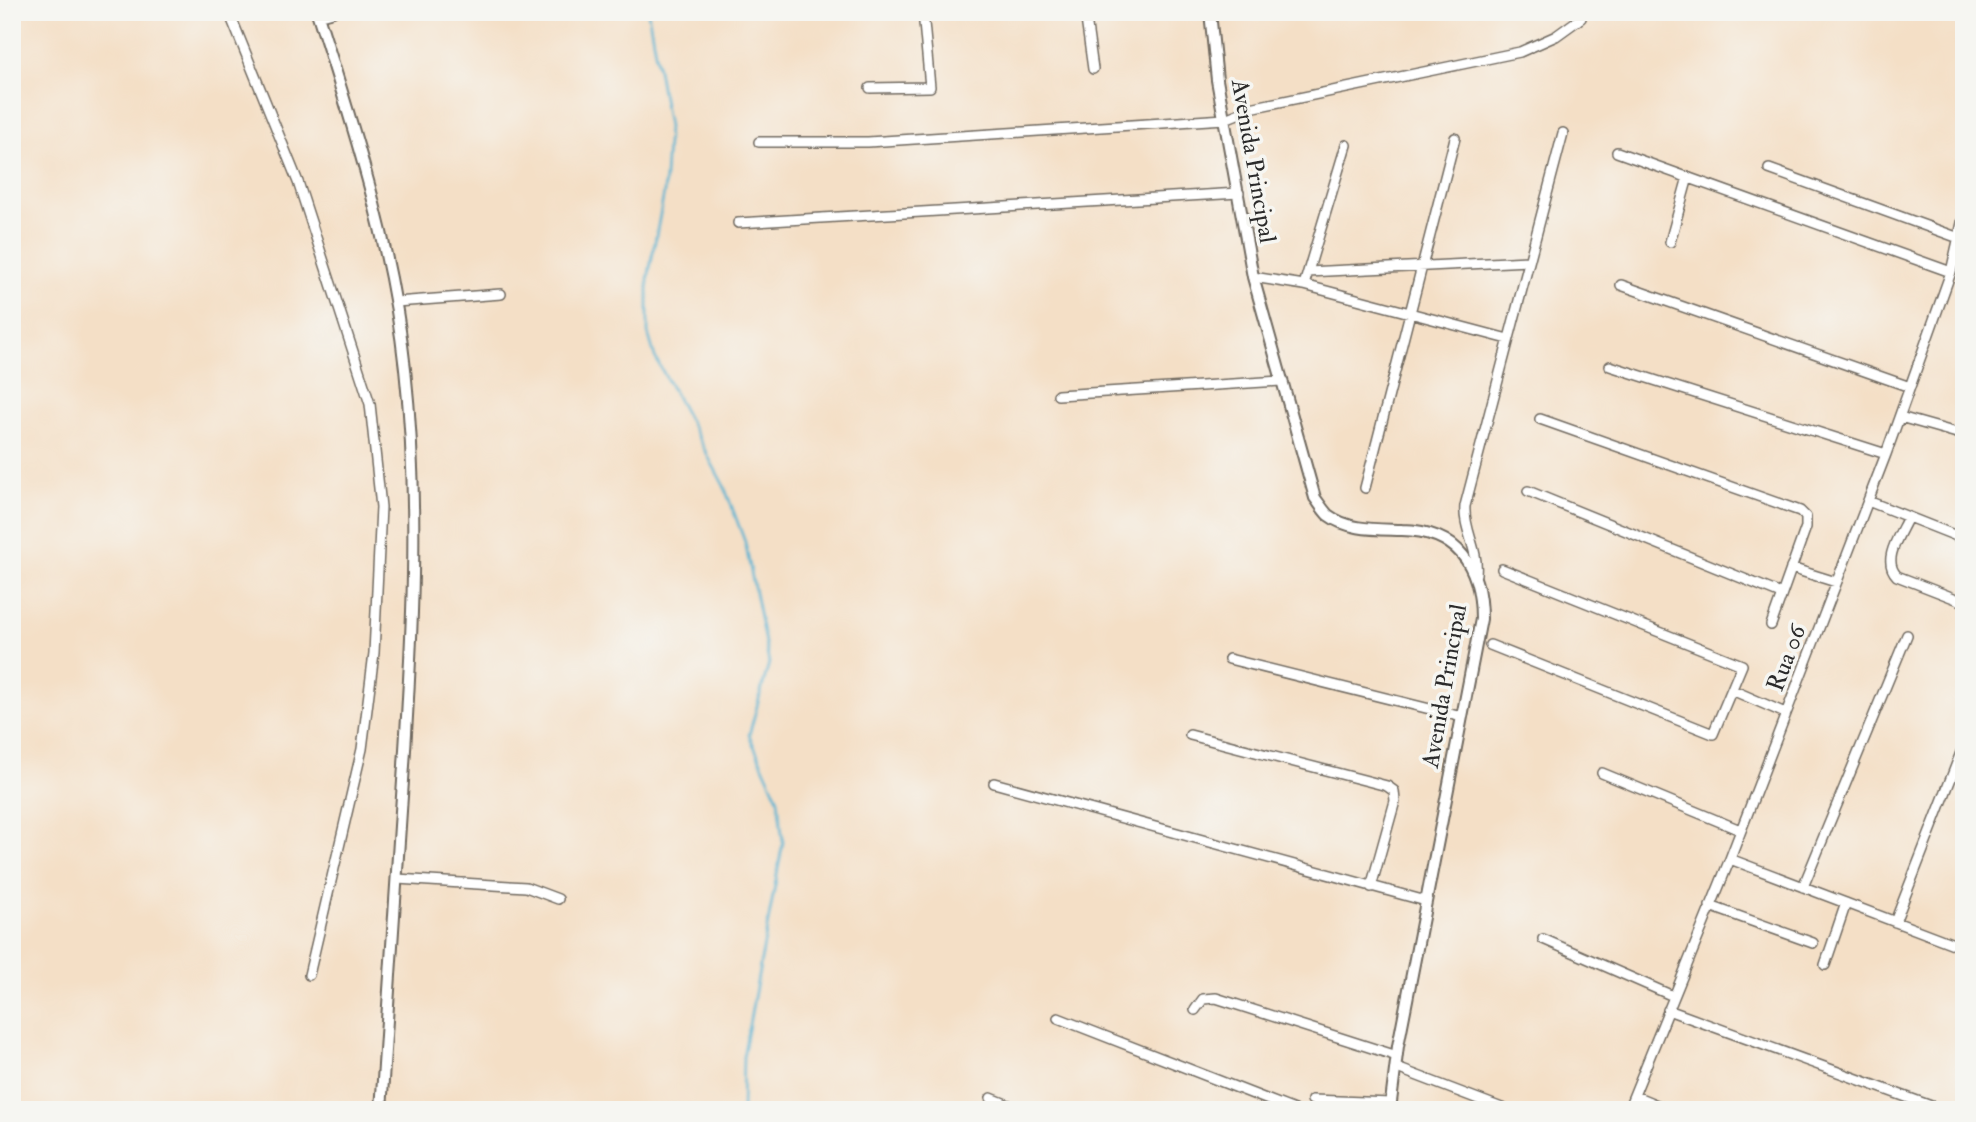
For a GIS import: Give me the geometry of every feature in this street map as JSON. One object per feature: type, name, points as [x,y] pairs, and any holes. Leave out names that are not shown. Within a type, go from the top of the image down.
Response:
[{"type":"street","points":[[229,12],[298,182],[370,404],[381,507],[374,653],[362,749],[309,975]]},
{"type":"street","points":[[333,12],[318,14],[364,161],[396,302],[405,370],[412,471],[414,619],[381,1110]]},
{"type":"street","points":[[870,88],[930,87],[923,12]]},
{"type":"street","points":[[1085,12],[1093,69]]},
{"type":"street","name":"Avenida Principal","points":[[1210,12],[1225,119],[1253,277],[1309,485],[1329,515],[1361,528],[1421,532],[1458,550],[1476,574],[1481,591],[1481,619],[1397,1056],[1390,1106]]},
{"type":"street","points":[[758,142],[868,142],[1225,119],[1255,107],[1520,52],[1556,36],[1581,18]]},
{"type":"street","points":[[1476,574],[1477,561],[1464,515],[1465,506],[1563,133]]},
{"type":"street","points":[[1365,488],[1455,138]]},
{"type":"street","points":[[1304,285],[1346,145]]},
{"type":"street","points":[[1617,152],[1951,272]]},
{"type":"street","points":[[1769,169],[1959,238]]},
{"type":"street","points":[[1670,242],[1688,177]]},
{"type":"street","points":[[738,223],[1239,193]]},
{"type":"street","name":"Rua 06","points":[[1628,1110],[1730,859],[1900,417],[1951,272],[1964,214]]},
{"type":"street","points":[[1308,272],[1528,261]]},
{"type":"street","points":[[1253,277],[1304,285],[1507,339]]},
{"type":"street","points":[[1621,285],[1910,387]]},
{"type":"street","points":[[396,302],[501,294]]},
{"type":"street","points":[[1610,366],[1886,454]]},
{"type":"street","points":[[1058,395],[1281,381]]},
{"type":"street","points":[[1900,417],[1964,435]]},
{"type":"street","points":[[1540,419],[1800,511],[1805,517],[1806,527],[1771,625]]},
{"type":"street","points":[[1528,491],[1781,594]]},
{"type":"street","points":[[1868,501],[1964,539]]},
{"type":"street","points":[[1908,517],[1889,562],[1891,570],[1897,576],[1964,602]]},
{"type":"street","points":[[1791,568],[1836,582]]},
{"type":"street","points":[[1490,645],[1713,734],[1742,666],[1502,569]]},
{"type":"street","points":[[1803,887],[1907,635]]},
{"type":"street","points":[[1228,659],[1462,717]]},
{"type":"street","points":[[1732,690],[1786,713]]},
{"type":"street","points":[[1191,735],[1387,786],[1394,791],[1395,802],[1371,887]]},
{"type":"street","points":[[1895,922],[1964,745]]},
{"type":"street","points":[[1602,774],[1740,830]]},
{"type":"street","points":[[994,783],[1426,901]]},
{"type":"street","points":[[1730,859],[1964,948]]},
{"type":"street","points":[[397,879],[526,887],[558,900]]},
{"type":"street","points":[[1825,965],[1846,903]]},
{"type":"street","points":[[1710,906],[1813,943]]},
{"type":"street","points":[[1543,939],[1673,996]]},
{"type":"street","points":[[1195,1010],[1203,999],[1216,998],[1397,1056]]},
{"type":"street","points":[[1668,1010],[1942,1110]]},
{"type":"street","points":[[1058,1018],[1294,1110]]},
{"type":"street","points":[[1397,1069],[1507,1110]]},
{"type":"street","points":[[1635,1096],[1669,1110]]},
{"type":"street","points":[[991,1098],[1021,1110]]},
{"type":"street","points":[[1312,1100],[1390,1106]]},
{"type":"waterway","points":[[648,12],[668,127],[664,193],[648,279],[648,333],[655,357],[724,486],[745,542],[769,663],[749,735],[778,799],[783,842],[743,1057],[742,1110]]}]
